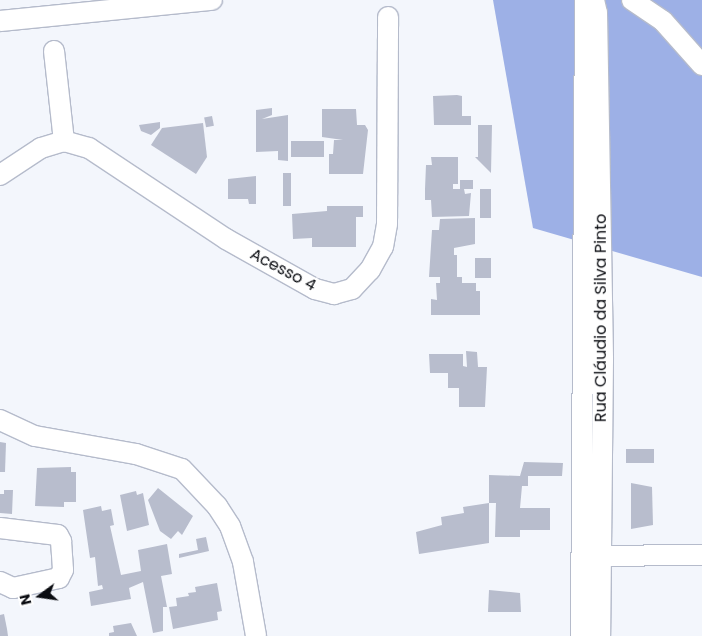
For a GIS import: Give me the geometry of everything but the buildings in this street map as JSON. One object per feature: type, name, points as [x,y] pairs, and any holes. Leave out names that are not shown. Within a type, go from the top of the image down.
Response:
[{"type":"street","points":[[0,21],[212,0]]},
{"type":"street","name":"Rua Cláudio da Silva Pinto","points":[[581,636],[591,556],[593,360],[592,183],[585,0]]},
{"type":"street","name":"Rua Cláudio da Silva Pinto","points":[[592,183],[597,13],[594,0]]},
{"type":"street","points":[[632,0],[663,21],[702,65]]},
{"type":"street","name":"Acesso 4","points":[[64,141],[89,148],[226,239],[315,289],[334,294],[352,289],[370,270],[383,247],[388,224],[388,17]]},
{"type":"street","points":[[0,175],[41,148],[64,141],[54,51]]},
{"type":"street","points":[[0,420],[35,436],[136,454],[182,469],[217,506],[230,526],[243,562],[256,636]]},
{"type":"street","points":[[0,528],[58,535],[61,541],[63,570],[59,578],[12,588],[0,582]]},
{"type":"street","points":[[591,556],[702,555]]},
{"type":"street","name":"Rua Cláudio da Silva Pinto","points":[[591,556],[600,636]]},
{"type":"shaded area","points":[[493,0],[702,0],[702,277],[533,228]]}]
